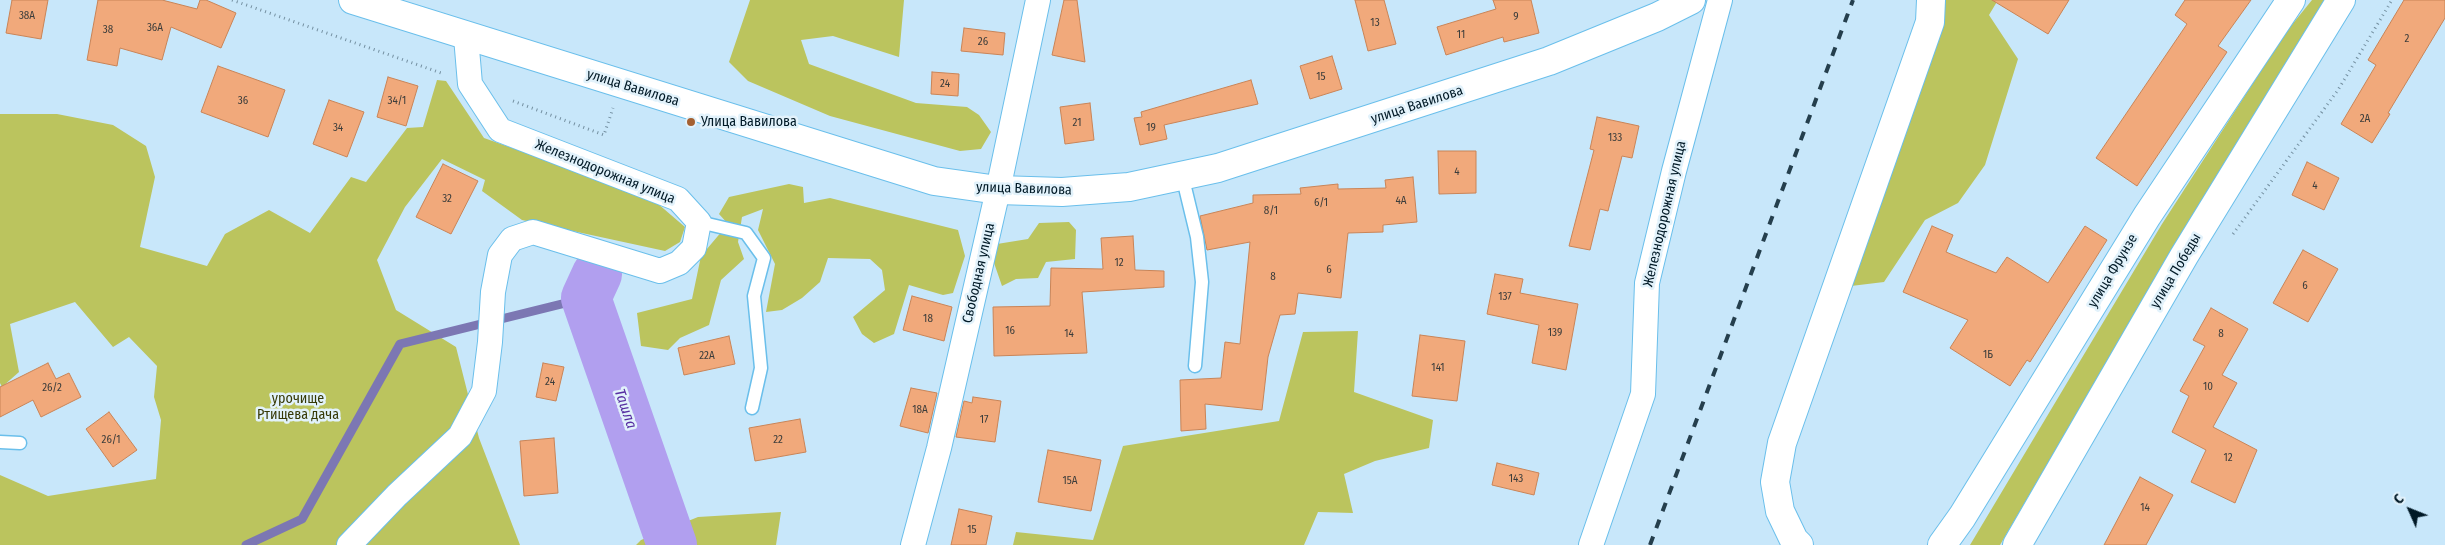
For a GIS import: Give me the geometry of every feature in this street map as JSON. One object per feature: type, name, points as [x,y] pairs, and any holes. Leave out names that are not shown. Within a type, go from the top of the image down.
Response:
[{"type":"main road","name":"улица Вавилова","points":[[353,0],[466,37],[934,181],[998,190],[1062,192],[1129,187],[1228,165],[1549,61],[1657,17],[1691,0]]},
{"type":"main road","points":[[1799,545],[1794,540],[1780,511],[1775,482],[1782,443],[1930,22],[1931,0]]},
{"type":"main road","name":"улица Фрунзе","points":[[1942,545],[1962,517],[2147,216],[2291,0]]},
{"type":"main road","name":"улица Победы","points":[[2017,545],[2184,256],[2342,0]]},
{"type":"street","name":"Свободная улица","points":[[913,545],[939,448],[998,190],[1038,0]]},
{"type":"street","name":"Железнодорожная улица","points":[[1591,545],[1643,394],[1647,284],[1674,171],[1720,0]]},
{"type":"street","name":"Железнодорожная улица","points":[[466,37],[470,84],[500,130],[678,199],[699,222]]},
{"type":"street","points":[[349,545],[397,495],[460,436],[484,391],[490,342],[493,292],[500,255],[512,240],[532,232],[660,271],[679,263],[694,248],[699,222]]},
{"type":"lane","points":[[1182,176],[1197,237],[1202,282],[1195,366]]},
{"type":"lane","points":[[699,222],[746,233],[764,258],[754,296],[760,368],[752,408]]},
{"type":"lane","points":[[0,442],[20,443]]},
{"type":"path","points":[[232,0],[470,84],[604,135],[621,84]]},
{"type":"path","points":[[2229,239],[2338,90],[2392,0]]},
{"type":"green space","points":[[750,0],[904,0],[899,57],[833,36],[801,40],[809,64],[916,103],[967,107],[979,115],[991,132],[981,149],[960,151],[830,116],[748,81],[729,62]]},
{"type":"green space","points":[[1938,0],[1998,0],[1989,15],[2018,59],[1985,165],[1958,203],[1925,220],[1884,282],[1851,286]]},
{"type":"green space","points":[[2312,0],[2326,0],[2174,247],[2000,545],[1970,545],[2162,224],[2286,32]]},
{"type":"green space","name":"урочище Ртищева дача","points":[[437,80],[446,81],[484,138],[650,197],[685,227],[680,242],[665,251],[522,220],[482,191],[485,180],[442,159],[405,207],[377,260],[396,310],[456,347],[479,438],[520,545],[0,545],[0,475],[48,496],[156,479],[161,420],[154,397],[157,366],[129,337],[113,347],[75,302],[10,324],[19,372],[2,387],[0,383],[0,114],[57,114],[113,125],[146,146],[155,177],[140,247],[207,266],[225,234],[269,210],[310,233],[351,177],[366,182],[407,128],[423,127]]},
{"type":"green space","points":[[789,184],[803,187],[804,203],[830,198],[958,230],[965,256],[953,293],[943,295],[909,285],[894,334],[874,343],[862,334],[853,317],[885,290],[882,270],[870,259],[828,258],[820,282],[802,298],[782,310],[766,312],[775,264],[758,230],[763,209],[742,217],[738,242],[744,259],[721,280],[709,325],[680,338],[668,350],[641,346],[637,313],[692,299],[701,256],[728,224],[719,214],[729,197]]},
{"type":"green space","points":[[1069,222],[1076,230],[1075,259],[1046,262],[1038,278],[1016,279],[1002,286],[993,260],[997,244],[1028,239],[1039,223]]},
{"type":"green space","points":[[1358,331],[1354,392],[1433,420],[1429,448],[1375,461],[1344,474],[1353,513],[1318,512],[1304,545],[1013,545],[1016,532],[1093,540],[1123,446],[1279,421],[1303,332]]},
{"type":"green space","points":[[781,512],[776,545],[636,545],[641,540],[698,517]]},
{"type":"building","points":[[12,0],[48,0],[41,39],[6,33]]},
{"type":"building","points":[[98,0],[162,0],[197,9],[200,0],[206,0],[236,13],[221,48],[171,27],[162,60],[120,48],[117,66],[87,60]]},
{"type":"building","points":[[1064,0],[1077,0],[1085,62],[1052,55]]},
{"type":"building","points":[[1355,0],[1384,0],[1396,44],[1368,51]]},
{"type":"building","points":[[1493,0],[1531,0],[1539,33],[1504,42],[1503,37],[1446,55],[1437,27],[1496,9]]},
{"type":"building","points":[[1992,0],[2069,0],[2048,34]]},
{"type":"building","points":[[2185,0],[2251,0],[2218,46],[2227,52],[2137,186],[2096,158],[2187,24],[2175,15]]},
{"type":"building","points":[[2404,0],[2445,0],[2445,18],[2372,143],[2341,124],[2376,65],[2368,60]]},
{"type":"building","points":[[964,28],[1005,33],[1003,55],[961,51]]},
{"type":"building","points":[[1332,56],[1342,89],[1310,99],[1300,66]]},
{"type":"building","points":[[218,66],[285,90],[268,137],[201,112]]},
{"type":"building","points":[[932,72],[959,74],[958,96],[931,94]]},
{"type":"building","points":[[388,77],[418,86],[406,126],[377,117]]},
{"type":"building","points":[[1251,80],[1258,104],[1164,125],[1167,139],[1140,145],[1134,118],[1142,117],[1141,112]]},
{"type":"building","points":[[329,100],[364,112],[347,157],[313,144]]},
{"type":"building","points":[[1090,103],[1094,140],[1065,144],[1060,107]]},
{"type":"building","points":[[1597,117],[1639,126],[1632,158],[1622,156],[1608,211],[1600,209],[1590,250],[1569,246],[1594,150],[1590,149]]},
{"type":"building","points":[[1438,151],[1476,151],[1476,193],[1439,194]]},
{"type":"building","points":[[2307,162],[2339,178],[2324,210],[2292,195]]},
{"type":"building","points":[[443,164],[478,181],[451,234],[416,217]]},
{"type":"building","points":[[1413,177],[1417,222],[1383,225],[1383,232],[1348,233],[1341,298],[1298,293],[1295,314],[1280,315],[1268,357],[1262,410],[1205,404],[1206,429],[1181,431],[1180,380],[1221,378],[1225,342],[1240,344],[1250,242],[1207,250],[1200,216],[1253,203],[1253,195],[1301,194],[1300,188],[1338,184],[1338,189],[1386,188],[1385,180]]},
{"type":"building","points":[[1932,226],[1953,235],[1946,252],[1996,273],[2007,257],[2048,283],[2085,226],[2107,240],[2030,362],[2027,360],[2010,386],[1950,348],[1968,320],[1903,292]]},
{"type":"building","points":[[1133,236],[1135,270],[1164,271],[1164,287],[1082,292],[1087,353],[994,356],[993,307],[1050,306],[1051,268],[1103,269],[1101,238]]},
{"type":"building","points":[[2303,250],[2338,269],[2308,322],[2273,303]]},
{"type":"building","points":[[1495,274],[1523,279],[1520,293],[1578,304],[1566,370],[1532,363],[1539,325],[1487,314]]},
{"type":"building","points":[[912,296],[952,307],[944,341],[903,330]]},
{"type":"building","points":[[2211,308],[2248,329],[2222,375],[2237,383],[2213,427],[2257,450],[2235,503],[2191,482],[2206,450],[2172,432],[2189,396],[2180,391],[2205,346],[2193,340]]},
{"type":"building","points":[[1420,335],[1465,341],[1457,401],[1412,396]]},
{"type":"building","points":[[729,336],[735,364],[684,375],[678,348]]},
{"type":"building","points":[[48,363],[56,379],[69,373],[81,397],[41,417],[33,400],[0,417],[0,387]]},
{"type":"building","points":[[543,363],[564,367],[556,401],[536,397]]},
{"type":"building","points":[[911,388],[937,393],[928,433],[900,426]]},
{"type":"building","points":[[973,397],[1001,401],[995,442],[956,437],[964,401],[972,403]]},
{"type":"building","points":[[109,412],[137,450],[113,467],[86,429]]},
{"type":"building","points":[[800,419],[806,452],[755,461],[749,428]]},
{"type":"building","points":[[554,438],[558,493],[524,496],[520,441]]},
{"type":"building","points":[[1048,450],[1101,460],[1091,511],[1038,502]]},
{"type":"building","points":[[1497,463],[1539,473],[1534,495],[1492,485]]},
{"type":"building","points":[[2140,477],[2173,495],[2146,545],[2104,545]]},
{"type":"building","points":[[959,509],[992,516],[986,545],[951,545]]},
{"type":"waterway","name":"Ташла","points":[[597,274],[586,298],[672,545]]},
{"type":"waterway","points":[[246,545],[302,519],[400,344],[586,298]]},
{"type":"railway","points":[[1650,545],[1853,0]]},
{"type":"place","name":"Улица Вавилова","points":[[691,122]]}]
